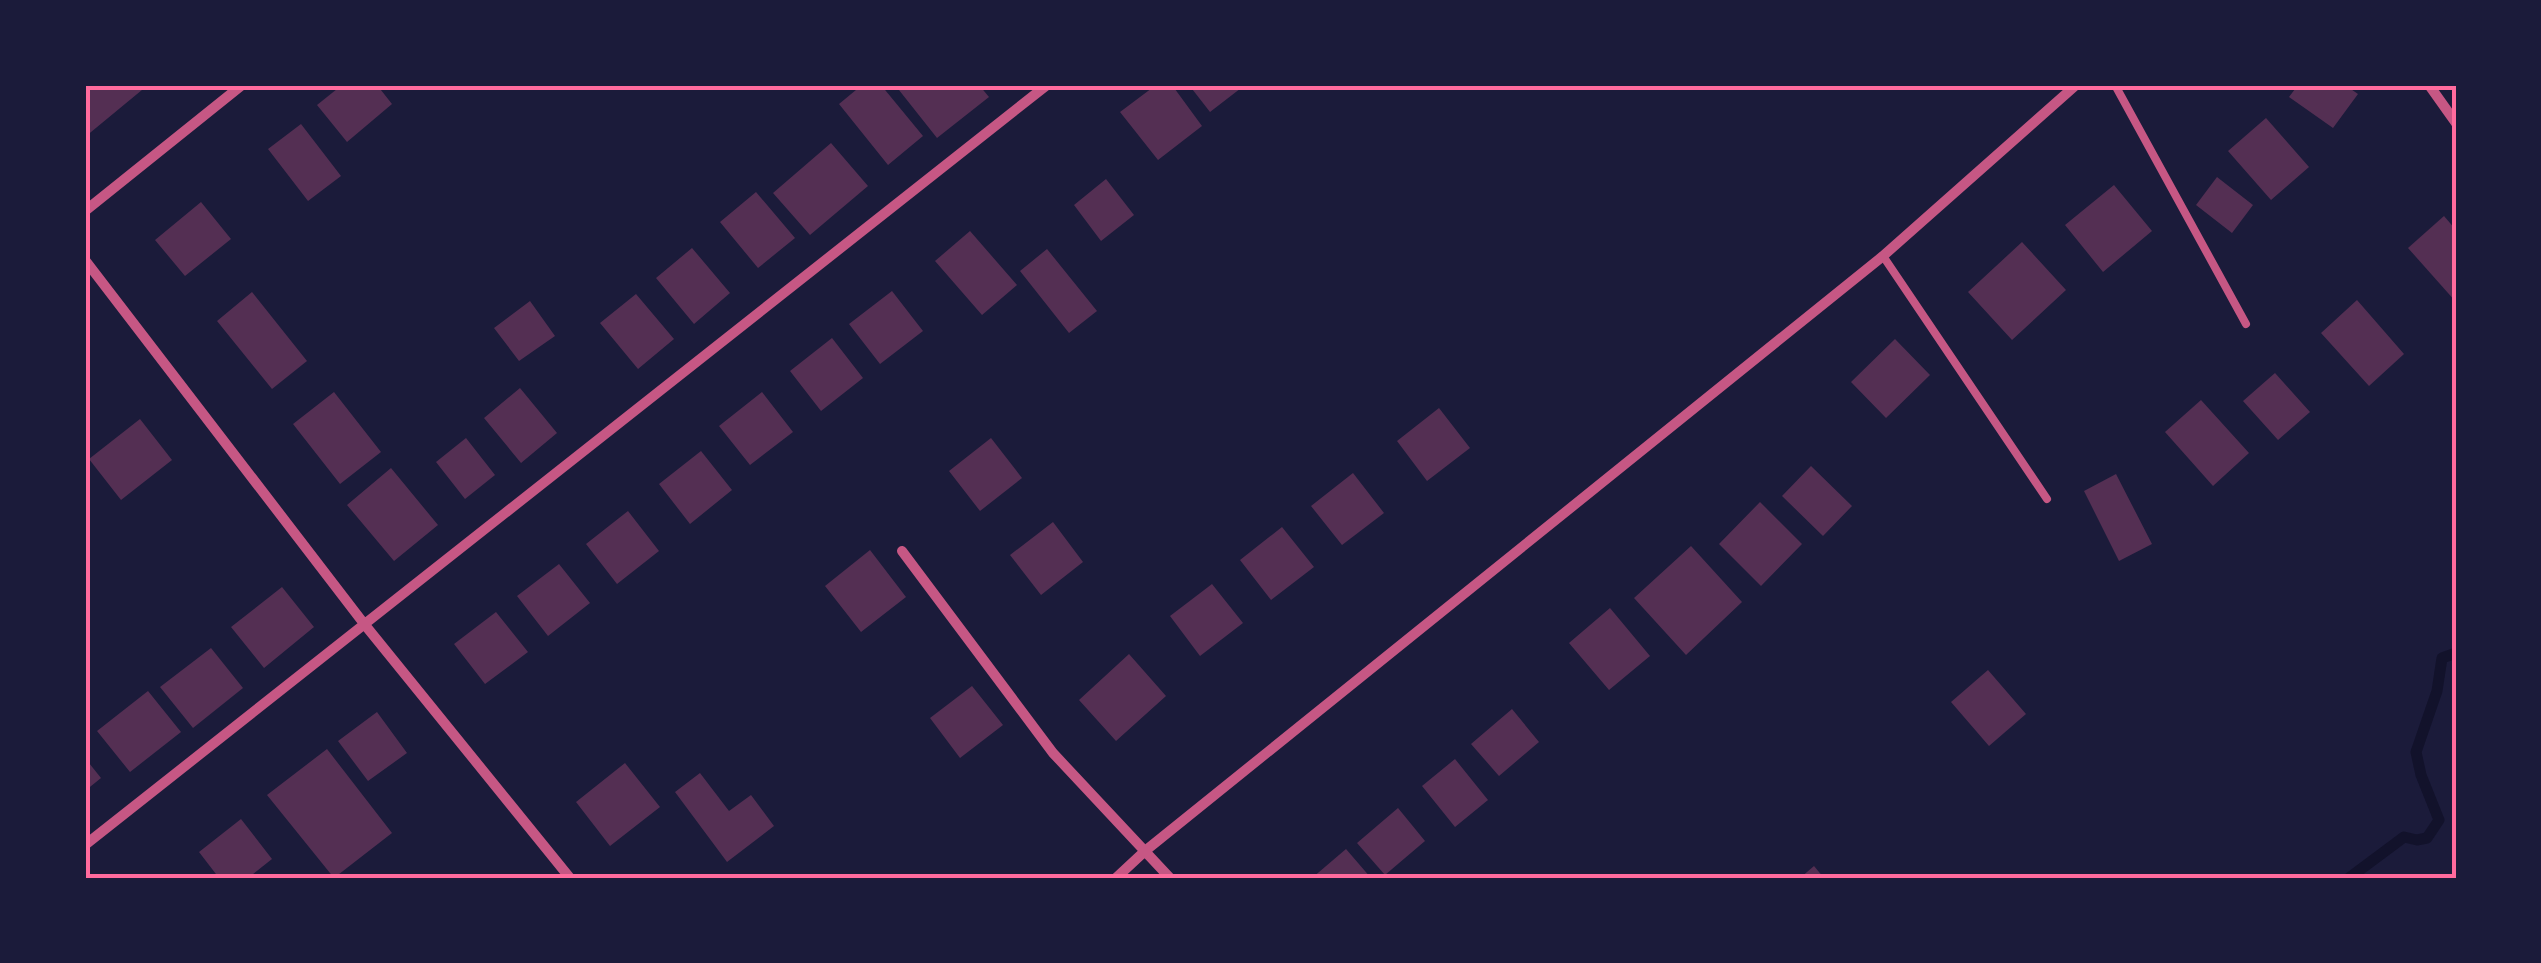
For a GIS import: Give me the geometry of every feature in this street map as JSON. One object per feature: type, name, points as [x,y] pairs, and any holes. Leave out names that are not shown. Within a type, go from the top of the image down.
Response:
[{"type":"street","points":[[85,211],[242,85]]},
{"type":"street","points":[[85,845],[1047,85]]},
{"type":"street","points":[[1116,878],[1883,256],[2076,85]]},
{"type":"street","points":[[2429,85],[2456,122]]},
{"type":"street","points":[[85,260],[366,625],[570,878]]},
{"type":"street","points":[[902,551],[1053,753],[1170,878]]},
{"type":"lane","points":[[2115,85],[2246,324]]},
{"type":"lane","points":[[1883,256],[2047,499]]},
{"type":"building","points":[[85,85],[148,85],[85,137]]},
{"type":"building","points":[[342,85],[377,85],[392,104],[347,142],[317,105]]},
{"type":"building","points":[[862,85],[881,85],[923,136],[888,165],[839,104]]},
{"type":"building","points":[[895,85],[979,85],[989,97],[937,138]]},
{"type":"building","points":[[1156,85],[1172,85],[1202,126],[1158,160],[1120,112]]},
{"type":"building","points":[[1189,85],[1245,85],[1210,112]]},
{"type":"building","points":[[2298,85],[2345,85],[2358,94],[2333,128],[2289,97]]},
{"type":"building","points":[[2266,118],[2309,167],[2271,200],[2228,151]]},
{"type":"building","points":[[301,124],[341,176],[308,201],[268,149]]},
{"type":"building","points":[[831,143],[868,186],[810,235],[773,193]]},
{"type":"building","points":[[2217,177],[2253,205],[2232,233],[2196,205]]},
{"type":"building","points":[[1106,179],[1134,215],[1101,241],[1074,205]]},
{"type":"building","points":[[2114,185],[2152,231],[2103,272],[2065,225]]},
{"type":"building","points":[[756,192],[795,238],[758,268],[720,222]]},
{"type":"building","points":[[201,202],[231,239],[185,276],[155,240]]},
{"type":"building","points":[[2444,216],[2456,230],[2456,302],[2408,248]]},
{"type":"building","points":[[970,231],[1017,285],[982,315],[935,261]]},
{"type":"building","points":[[2022,242],[2066,290],[2012,340],[1968,292]]},
{"type":"building","points":[[692,248],[730,293],[694,324],[656,278]]},
{"type":"building","points":[[1047,249],[1097,311],[1069,333],[1020,271]]},
{"type":"building","points":[[892,291],[923,331],[880,364],[849,324]]},
{"type":"building","points":[[252,292],[307,361],[272,389],[217,321]]},
{"type":"building","points":[[636,294],[674,339],[638,369],[600,323]]},
{"type":"building","points":[[2357,300],[2404,354],[2369,386],[2321,333]]},
{"type":"building","points":[[530,301],[555,336],[519,361],[494,328]]},
{"type":"building","points":[[832,338],[863,378],[821,411],[790,371]]},
{"type":"building","points":[[1895,339],[1930,375],[1886,418],[1851,382]]},
{"type":"building","points":[[2275,373],[2310,412],[2278,440],[2243,401]]},
{"type":"building","points":[[520,388],[557,433],[521,463],[484,418]]},
{"type":"building","points":[[334,392],[381,452],[340,484],[293,424]]},
{"type":"building","points":[[762,392],[793,432],[750,465],[719,426]]},
{"type":"building","points":[[2201,400],[2249,453],[2213,486],[2165,432]]},
{"type":"building","points":[[1439,408],[1470,448],[1427,481],[1397,441]]},
{"type":"building","points":[[140,419],[172,460],[121,500],[89,459]]},
{"type":"building","points":[[466,438],[495,475],[465,499],[436,462]]},
{"type":"building","points":[[991,438],[1022,478],[980,511],[949,471]]},
{"type":"building","points":[[701,451],[732,490],[690,524],[659,484]]},
{"type":"building","points":[[1811,466],[1852,506],[1823,536],[1782,496]]},
{"type":"building","points":[[391,468],[438,525],[394,561],[347,505]]},
{"type":"building","points":[[1353,473],[1384,513],[1342,545],[1311,506]]},
{"type":"building","points":[[2116,474],[2152,544],[2119,561],[2084,491]]},
{"type":"building","points":[[1760,502],[1802,544],[1761,586],[1719,544]]},
{"type":"building","points":[[628,511],[659,551],[617,584],[586,544]]},
{"type":"building","points":[[1053,522],[1083,562],[1041,595],[1010,555]]},
{"type":"building","points":[[1282,527],[1314,567],[1271,600],[1240,560]]},
{"type":"building","points":[[1691,546],[1742,602],[1686,655],[1634,598]]},
{"type":"building","points":[[870,550],[906,597],[861,632],[825,586]]},
{"type":"building","points":[[559,564],[590,603],[548,636],[517,596]]},
{"type":"building","points":[[1212,584],[1243,623],[1200,656],[1170,616]]},
{"type":"building","points":[[282,587],[314,627],[264,668],[231,627]]},
{"type":"building","points":[[1610,608],[1650,656],[1609,690],[1569,643]]},
{"type":"building","points":[[496,612],[528,652],[485,684],[454,644]]},
{"type":"building","points":[[211,648],[243,688],[193,728],[160,687]]},
{"type":"building","points":[[1129,654],[1166,696],[1116,741],[1079,700]]},
{"type":"building","points":[[1988,670],[2026,714],[1989,746],[1951,702]]},
{"type":"building","points":[[972,686],[1003,725],[960,758],[930,718]]},
{"type":"building","points":[[148,691],[181,732],[130,772],[97,731]]},
{"type":"building","points":[[1512,709],[1539,742],[1499,776],[1471,744]]},
{"type":"building","points":[[377,712],[407,753],[368,781],[338,741]]},
{"type":"building","points":[[327,749],[392,833],[334,878],[267,795]]},
{"type":"building","points":[[85,758],[101,778],[85,791]]},
{"type":"building","points":[[1455,759],[1488,800],[1455,827],[1422,786]]},
{"type":"building","points":[[625,763],[660,807],[610,846],[576,802]]},
{"type":"building","points":[[700,773],[729,811],[751,795],[774,826],[727,862],[675,792]]},
{"type":"building","points":[[1398,808],[1425,841],[1385,875],[1357,843]]},
{"type":"building","points":[[241,819],[272,859],[248,878],[219,878],[199,852]]},
{"type":"building","points":[[1346,849],[1371,878],[1312,878]]},
{"type":"building","points":[[1814,866],[1824,878],[1800,878]]},
{"type":"waterway","points":[[2349,878],[2404,837],[2427,838],[2439,820],[2416,752],[2437,691],[2442,658],[2456,653]]}]
